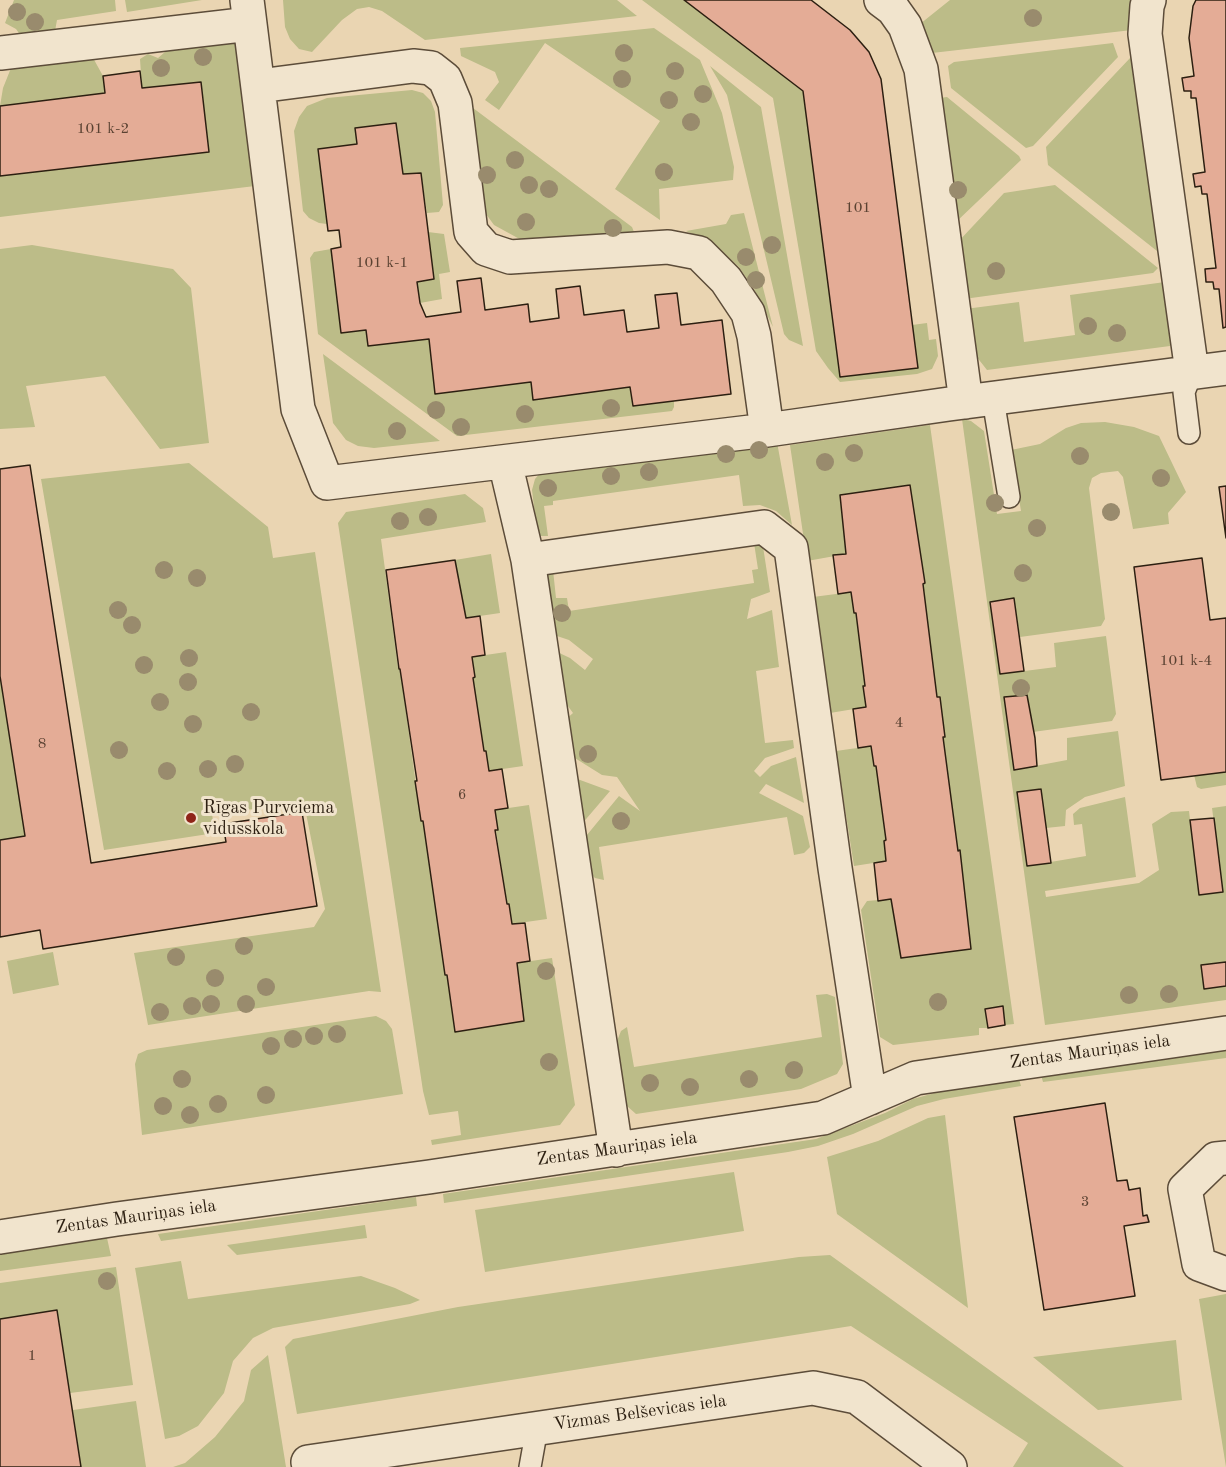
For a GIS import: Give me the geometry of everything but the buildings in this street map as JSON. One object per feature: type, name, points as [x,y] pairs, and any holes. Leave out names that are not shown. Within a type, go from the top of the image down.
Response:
[{"type":"street","points":[[881,0],[893,9],[906,26],[919,59],[980,400]]},
{"type":"street","points":[[1149,0],[1145,34],[1192,372]]},
{"type":"street","points":[[0,53],[249,12],[298,409],[327,483],[767,430],[1226,368]]},
{"type":"street","points":[[259,86],[413,66],[431,68],[445,79],[455,103],[471,232],[486,249],[510,257],[668,247],[699,253],[726,280],[748,313],[754,336],[767,430]]},
{"type":"street","points":[[506,462],[528,560],[615,1150]]},
{"type":"street","points":[[528,560],[764,527],[791,548],[833,857],[870,1098]]},
{"type":"street","name":"Zentas Mauriņas iela","points":[[0,1237],[824,1118],[916,1078],[1226,1033]]},
{"type":"street","points":[[1226,1158],[1216,1159],[1185,1189],[1199,1264],[1226,1274]]},
{"type":"street","name":"Vizmas Belševicas iela","points":[[308,1464],[813,1388],[857,1397],[950,1467]]},
{"type":"lane","points":[[1189,433],[1184,392],[1192,372]]},
{"type":"lane","points":[[980,400],[1009,497]]},
{"type":"lane","points":[[530,1467],[537,1428]]},
{"type":"green space","points":[[14,0],[115,0],[116,11],[57,20],[55,31],[21,36],[16,29],[5,23]]},
{"type":"green space","points":[[125,0],[202,0],[127,12]]},
{"type":"green space","points":[[283,0],[617,0],[637,16],[425,40],[382,11],[369,7],[357,9],[342,20],[312,52],[299,49],[290,39],[285,27]]},
{"type":"green space","points":[[642,0],[684,0],[803,91],[840,377],[917,368],[912,325],[927,323],[929,340],[936,339],[938,356],[932,369],[917,374],[840,382],[828,368],[816,351],[773,98]]},
{"type":"green space","points":[[950,0],[1134,0],[1132,30],[932,53],[920,24]]},
{"type":"green space","points":[[654,28],[700,60],[722,113],[734,167],[733,180],[659,189],[660,220],[615,189],[660,121],[545,43],[499,110],[485,100],[499,82],[495,72],[461,56],[460,48]]},
{"type":"green space","points":[[229,40],[239,46],[255,186],[0,217],[0,176],[209,152],[201,83],[142,88],[140,59],[148,54],[158,58],[179,45]]},
{"type":"green space","points":[[1113,43],[1118,57],[1033,146],[1026,148],[951,88],[948,66],[954,62]]},
{"type":"green space","points":[[92,56],[103,76],[105,93],[0,106],[3,88],[13,63]]},
{"type":"green space","points":[[1131,57],[1135,59],[1157,251],[1048,165],[1046,147]]},
{"type":"green space","points":[[710,66],[761,107],[803,346],[789,340],[784,334],[727,95]]},
{"type":"green space","points":[[412,90],[423,93],[431,101],[435,112],[443,205],[439,212],[427,213],[421,173],[403,174],[395,123],[355,128],[357,144],[319,149],[327,224],[309,218],[303,211],[294,131],[299,117],[307,106],[327,98]]},
{"type":"green space","points":[[947,97],[1021,160],[955,223],[939,98]]},
{"type":"green space","points":[[469,105],[632,227],[636,237],[525,242],[494,225],[481,207]]},
{"type":"green space","points":[[1055,185],[1158,268],[1153,273],[964,299],[957,243],[1004,193]]},
{"type":"green space","points":[[744,213],[773,327],[754,289],[739,267],[712,243],[686,231],[726,224],[731,215]]},
{"type":"green space","points":[[428,232],[444,234],[450,272],[439,274],[442,299],[420,303],[417,282],[434,279]]},
{"type":"green space","points":[[32,245],[173,269],[191,288],[209,443],[160,449],[105,376],[26,386],[35,427],[0,429],[0,249]]},
{"type":"green space","points":[[331,249],[341,333],[366,330],[368,346],[429,339],[436,394],[531,382],[534,399],[630,387],[633,406],[674,401],[674,407],[672,411],[457,436],[318,334],[310,258],[314,252]]},
{"type":"green space","points":[[1165,282],[1173,339],[1170,346],[987,370],[969,347],[965,309],[1019,302],[1024,342],[1075,335],[1070,295]]},
{"type":"green space","points":[[323,354],[440,441],[374,448],[358,446],[346,440],[333,423]]},
{"type":"green space","points":[[962,419],[971,421],[984,431],[997,514],[1021,511],[1011,450],[1040,444],[1066,428],[1081,423],[1105,422],[1134,427],[1159,436],[1186,492],[1168,513],[1169,524],[1133,529],[1123,477],[1118,471],[1101,473],[1092,478],[1089,488],[1105,619],[1101,626],[1020,637],[1014,598],[990,602],[1001,674],[1056,667],[1054,643],[1106,636],[1116,714],[1112,721],[1033,732],[1027,695],[1004,698],[1014,770],[1067,760],[1067,738],[1118,731],[1125,786],[1085,797],[1066,810],[1065,826],[1046,828],[1040,789],[1017,792],[1027,866],[1086,856],[1082,824],[1074,825],[1073,814],[1080,808],[1125,797],[1136,877],[1045,891],[1046,897],[1139,883],[1159,870],[1152,824],[1171,812],[1189,811],[1199,895],[1223,892],[1212,808],[1226,806],[1226,962],[1201,966],[1204,989],[1226,986],[1226,1000],[1045,1025]]},
{"type":"green space","points":[[930,425],[1014,1024],[1005,1025],[1002,1006],[985,1009],[988,1028],[979,1028],[979,1035],[893,1045],[880,1037],[861,910],[867,901],[891,899],[960,850],[958,851],[940,697],[937,697],[909,485],[840,495],[846,554],[807,561],[790,445]]},
{"type":"green space","points":[[777,442],[792,525],[776,511],[760,505],[743,506],[739,475],[553,501],[553,505],[544,506],[548,536],[540,536],[537,532],[532,490],[535,479],[541,472]]},
{"type":"green space","points":[[189,463],[268,527],[273,558],[315,552],[381,992],[369,991],[148,1025],[134,953],[314,927],[325,909],[304,803],[212,814],[215,833],[104,850],[41,479]]},
{"type":"green space","points":[[465,494],[483,508],[486,522],[381,539],[398,668],[400,669],[445,974],[456,1032],[524,1021],[517,963],[552,958],[575,1105],[560,1125],[432,1145],[431,1140],[461,1135],[458,1111],[429,1115],[423,1091],[338,523],[346,512]]},
{"type":"green space","points":[[762,540],[770,592],[751,599],[747,619],[772,610],[779,667],[756,671],[765,743],[793,740],[794,748],[765,758],[754,771],[760,777],[771,766],[796,757],[804,803],[766,784],[759,793],[803,816],[810,847],[804,853],[794,855],[787,817],[599,847],[604,880],[595,878],[589,872],[582,841],[619,796],[640,811],[617,777],[602,775],[570,755],[564,721],[573,713],[565,702],[553,650],[570,658],[585,670],[593,659],[569,640],[551,634],[546,573],[553,570],[556,598],[567,598],[569,611],[754,583],[752,570],[758,569],[754,543]]},
{"type":"green space","points":[[491,554],[500,613],[466,618],[455,560]]},
{"type":"green space","points":[[851,592],[854,613],[856,613],[866,707],[830,713],[813,597]]},
{"type":"green space","points":[[506,652],[523,766],[489,771],[473,678],[472,657]]},
{"type":"green space","points":[[0,676],[25,836],[0,840]]},
{"type":"green space","points":[[871,746],[886,840],[884,841],[886,861],[854,866],[836,751]]},
{"type":"green space","points":[[1226,772],[1226,785],[1201,789],[1197,787],[1194,775]]},
{"type":"green space","points":[[572,777],[610,791],[581,825]]},
{"type":"green space","points":[[529,805],[547,919],[512,924],[507,904],[495,810]]},
{"type":"green space","points":[[53,952],[59,985],[13,994],[7,961]]},
{"type":"green space","points":[[827,994],[835,997],[843,1064],[837,1074],[801,1089],[636,1114],[627,1106],[615,1046],[621,1031],[627,1027],[634,1067],[822,1037],[816,995]]},
{"type":"green space","points":[[376,1016],[386,1021],[392,1029],[403,1094],[142,1135],[135,1064],[138,1054],[147,1050]]},
{"type":"green space","points":[[1226,1050],[1226,1058],[1043,1082],[1041,1075]]},
{"type":"green space","points":[[1019,1079],[1021,1086],[917,1106],[853,1134],[818,1146],[444,1203],[443,1194],[816,1139],[885,1113],[913,1099],[942,1091]]},
{"type":"green space","points":[[945,1115],[968,1308],[837,1214],[827,1157],[878,1141],[928,1118]]},
{"type":"green space","points":[[734,1172],[744,1231],[485,1272],[475,1210]]},
{"type":"green space","points":[[416,1197],[417,1206],[161,1241],[158,1234]]},
{"type":"green space","points":[[365,1225],[367,1238],[237,1255],[227,1245]]},
{"type":"green space","points":[[107,1238],[111,1256],[0,1271],[0,1254]]},
{"type":"green space","points":[[830,1255],[1124,1467],[1013,1467],[1028,1443],[851,1326],[297,1414],[285,1347],[293,1339],[458,1307],[799,1257]]},
{"type":"green space","points":[[181,1261],[188,1299],[361,1276],[420,1300],[410,1304],[273,1328],[253,1338],[233,1361],[224,1393],[198,1426],[179,1436],[165,1439],[135,1268]]},
{"type":"green space","points":[[116,1267],[133,1385],[70,1393],[57,1310],[0,1319],[0,1283]]},
{"type":"green space","points":[[1226,1294],[1226,1467],[1199,1299]]},
{"type":"green space","points":[[1176,1340],[1182,1400],[1098,1410],[1033,1357]]},
{"type":"green space","points":[[268,1355],[286,1467],[173,1467],[185,1463],[215,1437],[244,1401],[251,1370]]},
{"type":"green space","points":[[136,1401],[146,1467],[81,1467],[73,1410]]},
{"type":"place","name":"Rīgas Purvciema vidusskola","points":[[191,818]]}]
